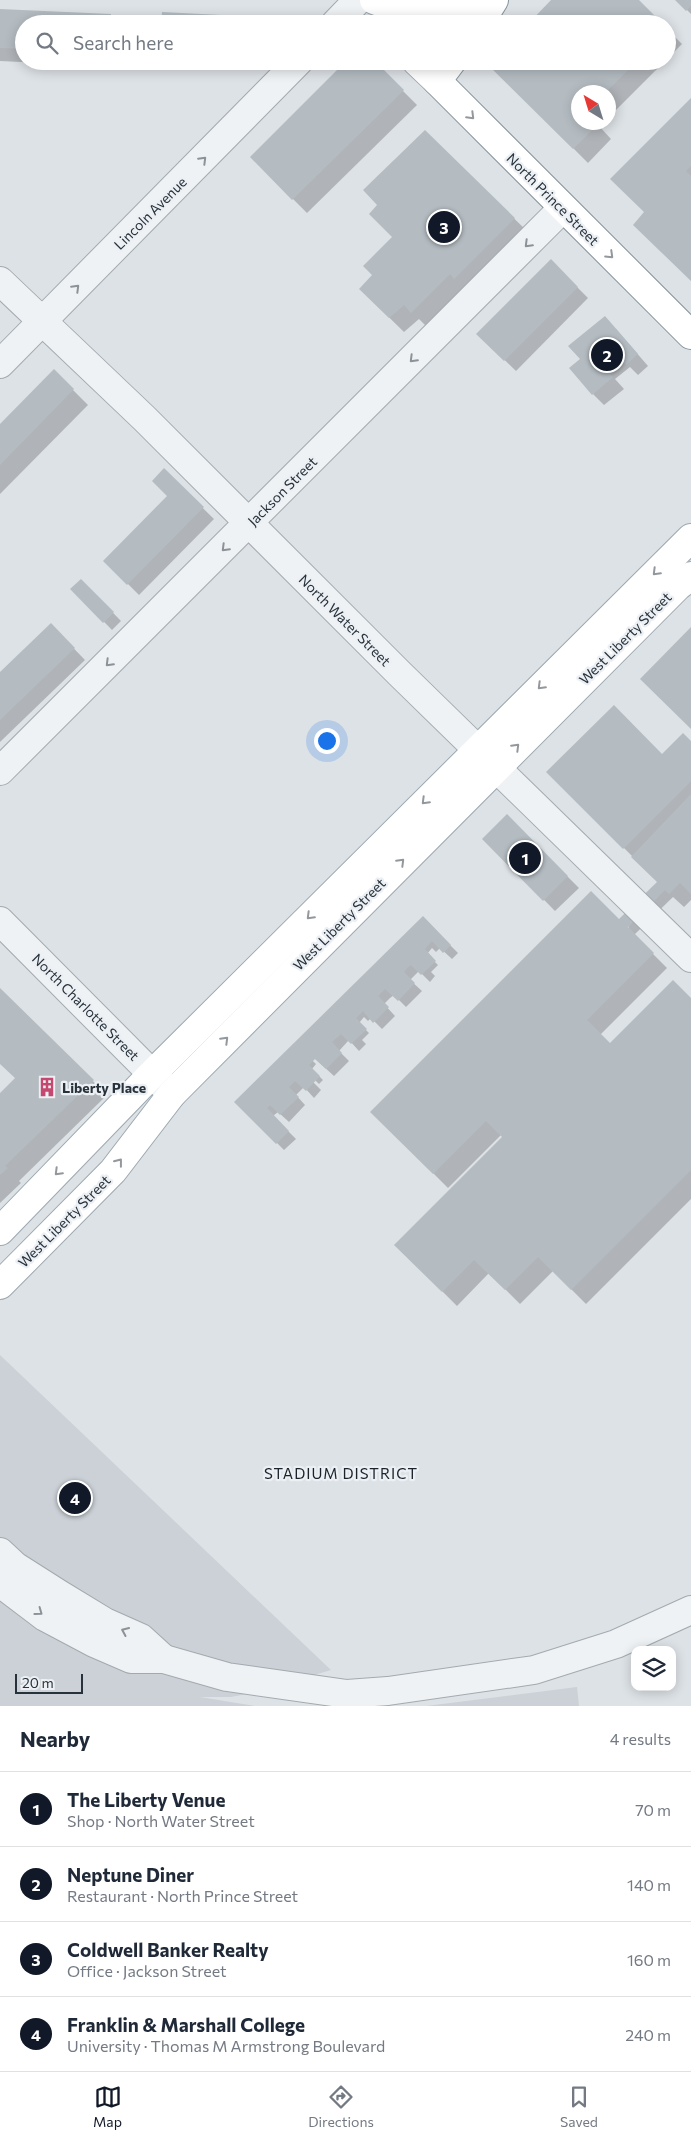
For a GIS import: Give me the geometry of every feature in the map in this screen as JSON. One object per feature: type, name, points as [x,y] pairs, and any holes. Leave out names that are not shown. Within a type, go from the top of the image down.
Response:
[{"type":"main road","points":[[366,0],[375,15]]},
{"type":"main road","points":[[374,0],[395,8],[427,13],[454,9],[468,0]]},
{"type":"main road","points":[[485,15],[494,0]]},
{"type":"main road","name":"North Prince Street","points":[[444,71],[562,209],[691,335]]},
{"type":"main road","name":"West Liberty Street","points":[[0,1285],[113,1171],[172,1094],[691,538]]},
{"type":"main road","name":"West Liberty Street","points":[[0,1231],[152,1074],[486,758],[691,576]]},
{"type":"street","points":[[344,15],[358,0]]},
{"type":"street","name":"Lincoln Avenue","points":[[0,364],[290,70]]},
{"type":"street","name":"Jackson Street","points":[[0,771],[562,209]]},
{"type":"street","name":"North Water Street","points":[[0,281],[144,418],[486,758],[691,958]]},
{"type":"street","name":"North Charlotte Street","points":[[0,921],[172,1094]]},
{"type":"street","points":[[0,1552],[15,1566],[59,1594],[105,1622],[141,1638],[164,1659]]},
{"type":"street","points":[[0,1583],[45,1617],[94,1643],[131,1659],[164,1659],[227,1677],[347,1694],[493,1678],[541,1668],[616,1644],[691,1610]]},
{"type":"shaded area","points":[[0,1355],[331,1670],[262,1691],[231,1697],[200,1697],[255,1706],[0,1706]]},
{"type":"shaded area","points":[[577,1687],[579,1706],[426,1706]]},
{"type":"building","points":[[551,0],[639,0],[654,15],[537,15]]},
{"type":"building","points":[[675,0],[691,0],[691,6],[686,11]]},
{"type":"building","points":[[0,9],[111,14],[15,15],[15,49],[0,48]]},
{"type":"building","points":[[162,12],[221,15],[162,15]]},
{"type":"building","points":[[337,70],[384,70],[404,90],[292,200],[250,157]]},
{"type":"building","points":[[493,70],[628,70],[613,85],[571,85],[571,130],[592,130],[573,149]]},
{"type":"building","points":[[691,98],[691,166],[686,171],[691,176],[691,281],[633,225],[644,212],[610,179]]},
{"type":"building","points":[[425,130],[515,218],[454,279],[450,274],[411,313],[404,305],[389,318],[359,289],[372,275],[363,266],[392,237],[369,214],[377,205],[363,190]]},
{"type":"building","points":[[551,259],[578,287],[504,361],[476,334]]},
{"type":"building","points":[[605,316],[638,354],[626,365],[618,356],[605,367],[613,377],[592,395],[569,368],[580,359],[568,346]]},
{"type":"building","points":[[54,369],[74,389],[0,465],[0,424]]},
{"type":"building","points":[[164,468],[204,507],[127,585],[103,561],[167,496],[152,481]]},
{"type":"building","points":[[81,579],[114,612],[103,623],[70,589]]},
{"type":"building","points":[[51,623],[75,648],[0,720],[0,672]]},
{"type":"building","points":[[691,627],[691,729],[640,679]]},
{"type":"building","points":[[614,705],[662,754],[683,733],[691,741],[691,781],[623,849],[546,772]]},
{"type":"building","points":[[691,794],[691,894],[680,883],[669,894],[665,890],[628,927],[654,953],[587,1020],[610,1043],[673,980],[691,998],[691,1170],[571,1290],[538,1257],[505,1290],[474,1260],[442,1292],[394,1245],[502,1137],[486,1121],[433,1174],[370,1112],[591,891],[619,919],[657,882],[631,857]]},
{"type":"building","points":[[507,814],[568,876],[543,901],[482,839]]},
{"type":"building","points":[[423,916],[451,945],[443,953],[432,941],[425,949],[436,961],[421,975],[411,965],[407,968],[404,972],[415,983],[398,1001],[385,989],[378,996],[389,1007],[373,1023],[363,1011],[356,1018],[367,1029],[351,1044],[341,1034],[332,1042],[342,1053],[326,1069],[315,1059],[309,1065],[320,1076],[306,1091],[295,1081],[289,1087],[299,1097],[280,1115],[270,1105],[267,1108],[289,1131],[276,1144],[234,1102]]},
{"type":"building","name":"Liberty Place","points":[[0,988],[94,1080],[5,1166],[8,1168],[0,1175],[0,1093],[15,1078],[0,1064]]},
{"type":"place","name":"Coldwell Banker Realty","points":[[444,227]]},
{"type":"place","name":"Neptune Diner","points":[[607,355]]},
{"type":"place","name":"The Liberty Venue","points":[[525,858]]},
{"type":"place","name":"Liberty Place","points":[[47,1087]]},
{"type":"place","name":"Franklin & Marshall College","points":[[75,1498]]},
{"type":"district","name":"STADIUM DISTRICT","points":[[341,1473]]}]
